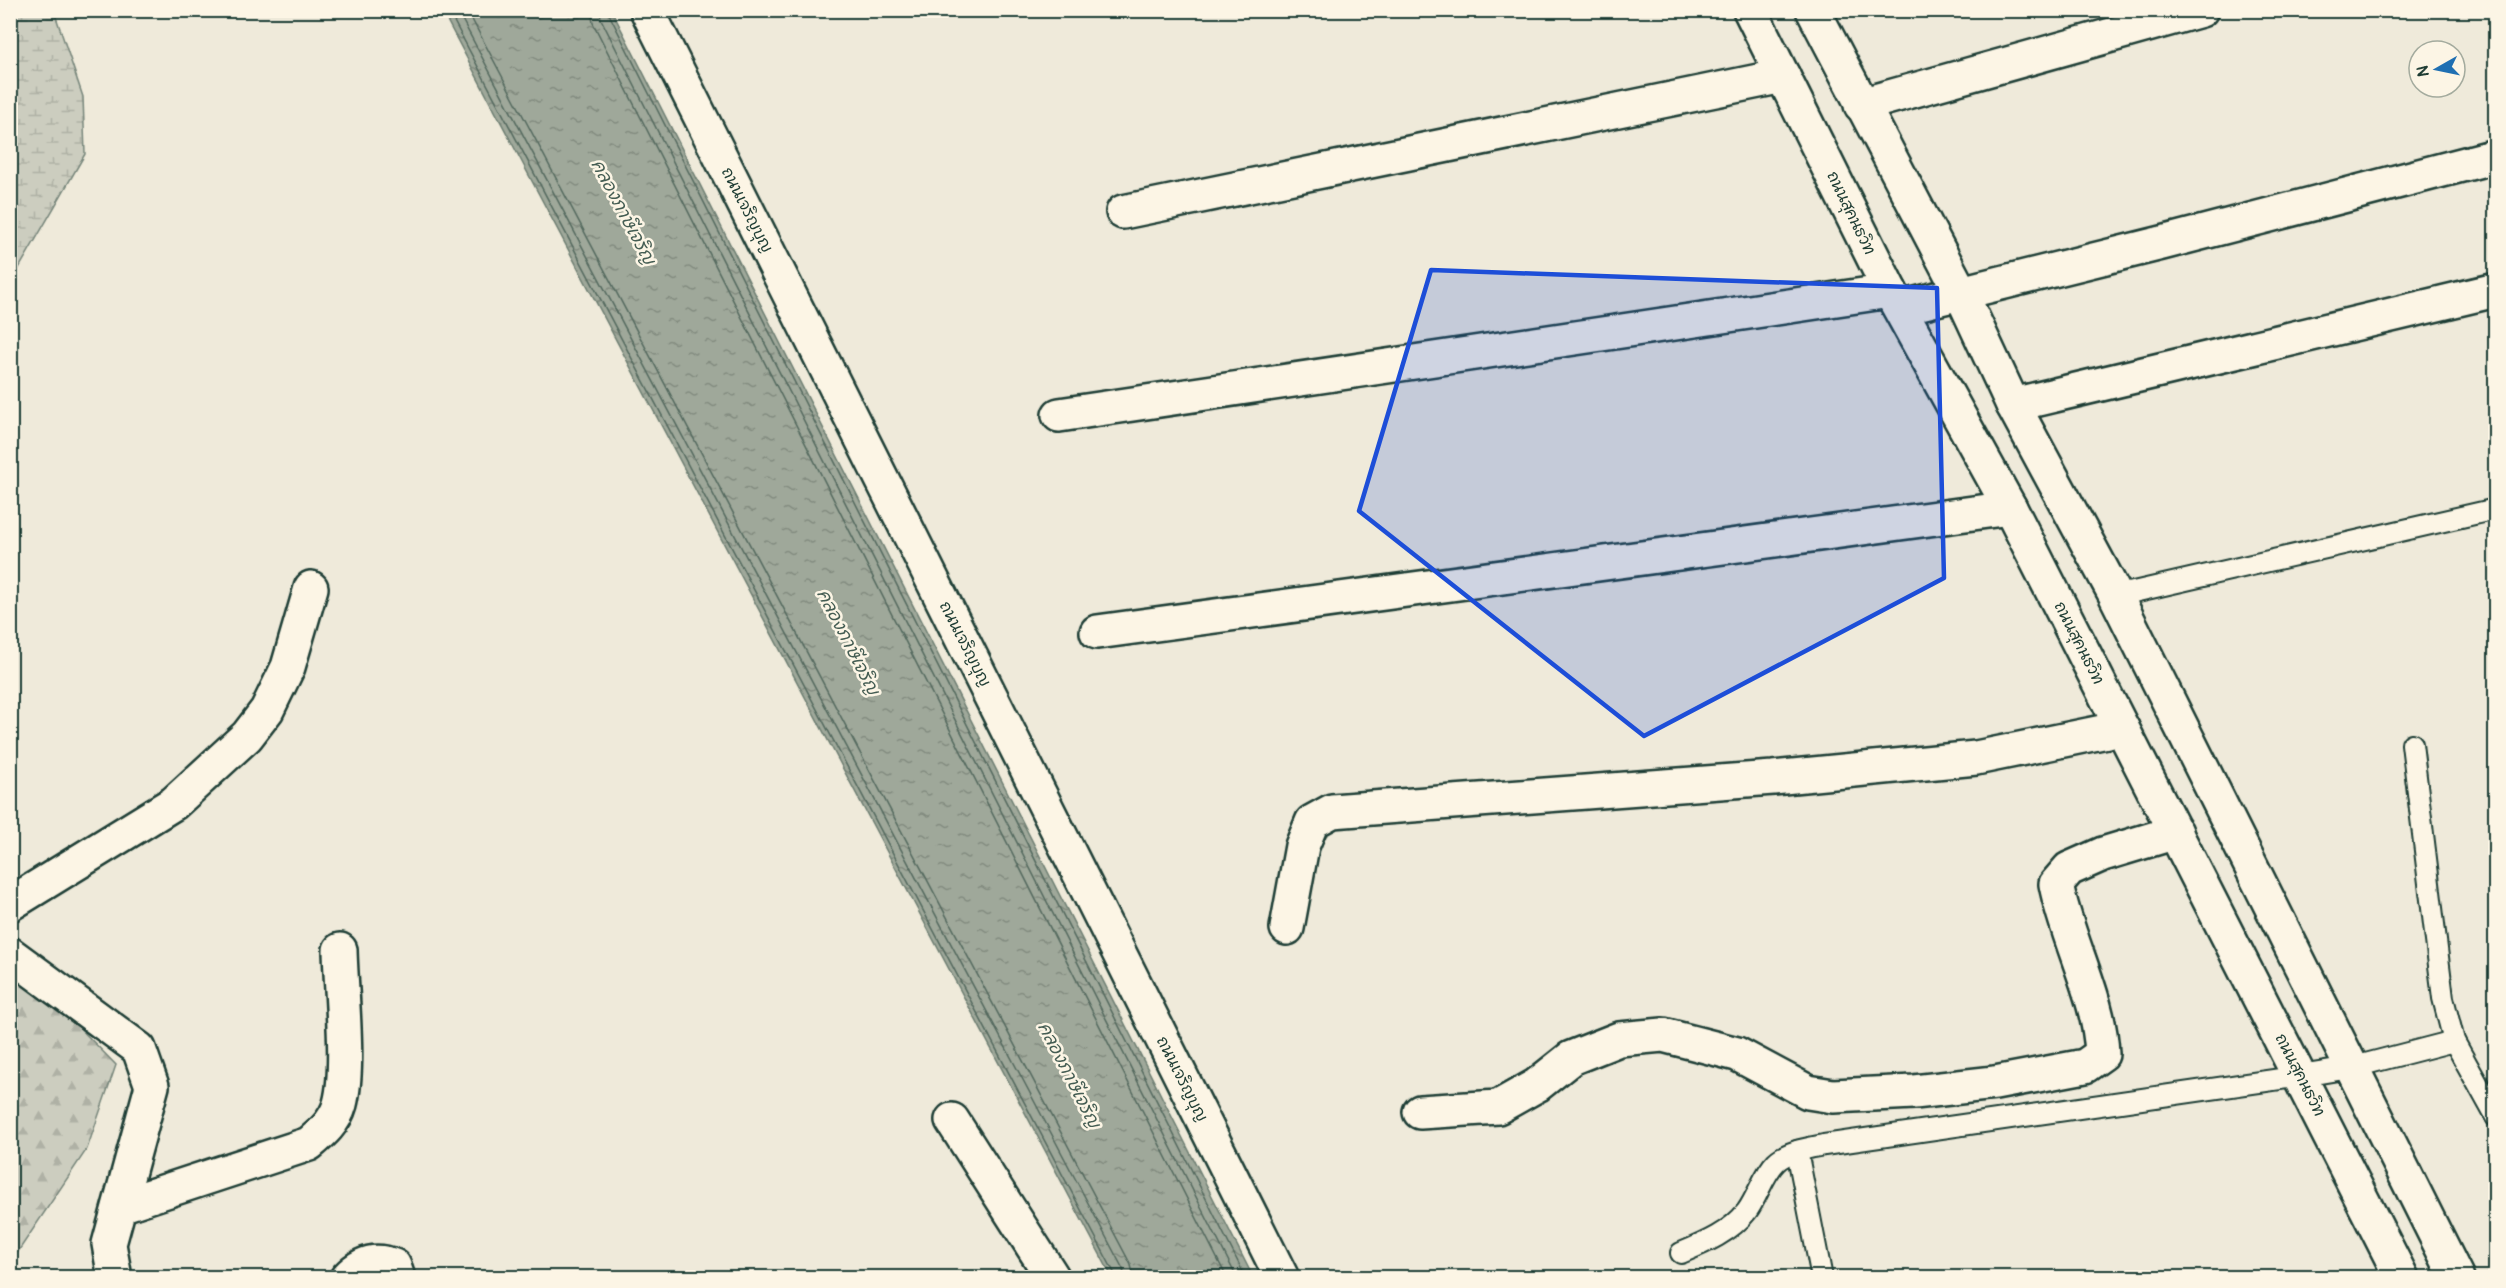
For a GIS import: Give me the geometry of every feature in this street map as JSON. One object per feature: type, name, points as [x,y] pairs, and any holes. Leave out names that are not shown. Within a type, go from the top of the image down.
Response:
[{"type":"street","name":"ถนนเจริญบุญ","points":[[647,10],[1282,1278]]},
{"type":"street","name":"ถนนสุคนธวิท","points":[[1750,10],[1895,300],[2010,508],[2402,1278]]},
{"type":"street","points":[[1813,10],[1961,293],[2013,405],[2116,596],[2457,1278]]},
{"type":"street","points":[[1861,105],[2201,10]]},
{"type":"street","points":[[1123,212],[1783,76]]},
{"type":"street","points":[[1059,415],[1895,300],[1961,293],[2496,156]]},
{"type":"street","points":[[2013,405],[2496,290]]},
{"type":"street","points":[[1097,632],[2010,508]]},
{"type":"street","points":[[10,904],[174,803],[247,736],[267,710],[288,667],[311,588]]},
{"type":"street","points":[[1287,927],[1302,846],[1312,822],[1332,811],[1773,778],[1976,758],[2122,728]]},
{"type":"street","points":[[1420,1112],[1498,1107],[1537,1085],[1571,1058],[1618,1039],[1663,1035],[1737,1054],[1808,1092],[1833,1096],[1914,1092],[1995,1083],[2085,1065],[2102,1054],[2101,1032],[2061,908],[2056,884],[2069,869],[2103,854],[2176,832]]},
{"type":"street","points":[[120,1206],[309,1144],[328,1127],[339,1106],[344,1077],[340,950]]},
{"type":"street","points":[[10,954],[139,1049],[147,1067],[152,1086],[109,1244],[115,1278]]},
{"type":"street","points":[[952,1120],[1053,1278]]},
{"type":"street","points":[[347,1278],[356,1268],[370,1262],[382,1261],[394,1266],[398,1278]]},
{"type":"lane","points":[[2116,596],[2496,509]]},
{"type":"lane","points":[[2412,744],[2443,998],[2454,1041],[2496,1117]]},
{"type":"lane","points":[[1681,1253],[1711,1240],[1731,1226],[1747,1211],[1776,1162],[1797,1151],[1824,1145],[2350,1068],[2454,1041]]},
{"type":"lane","points":[[1797,1151],[1822,1278]]},
{"type":"highlighted area","points":[[1431,270],[1937,288],[1944,578],[1644,736],[1359,511]]},
{"type":"green space","points":[[11,10],[54,11],[83,97],[85,154],[11,282]]},
{"type":"green space","points":[[11,958],[116,1065],[87,1149],[11,1262]]},
{"type":"water","name":"คลองภาษีเจริญ","points":[[442,11],[612,11],[1253,1277],[1112,1277]]}]
